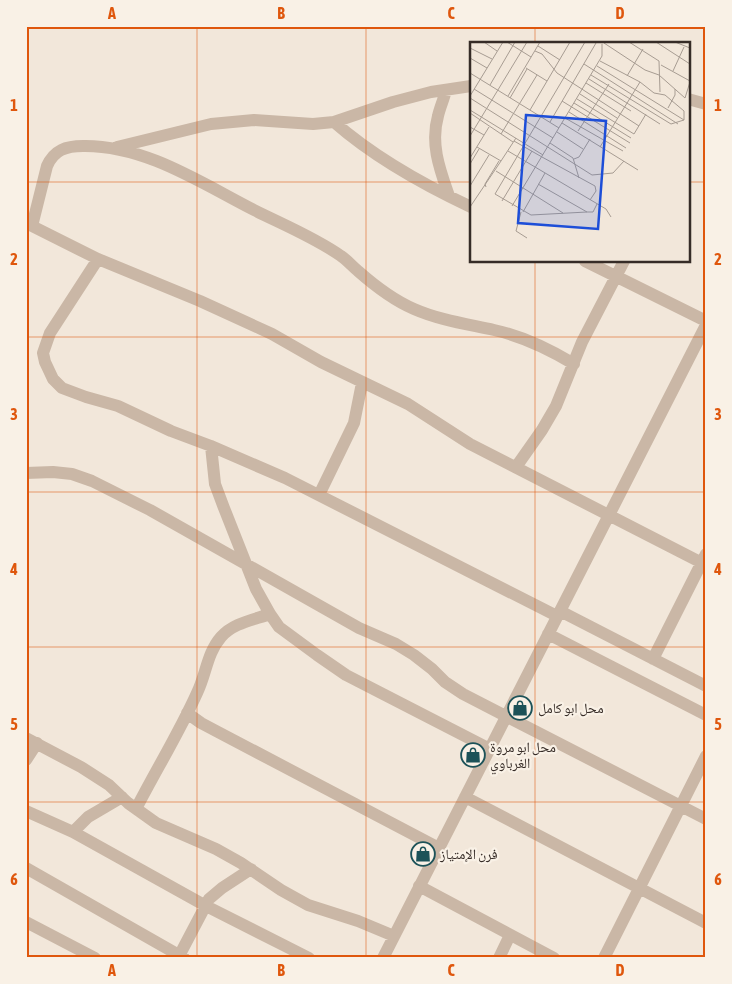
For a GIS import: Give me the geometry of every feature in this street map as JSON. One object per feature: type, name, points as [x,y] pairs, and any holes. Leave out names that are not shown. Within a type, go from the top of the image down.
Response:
[{"type":"street","points":[[114,148],[211,124],[254,120],[296,124],[334,122],[393,102],[470,86]]},
{"type":"street","points":[[446,90],[438,116],[435,139],[437,162],[449,196]]},
{"type":"street","points":[[690,104],[706,104]]},
{"type":"street","points":[[334,122],[368,150],[470,207]]},
{"type":"street","points":[[574,364],[550,350],[518,337],[496,330],[469,326],[415,310],[379,289],[341,256],[176,170],[140,154],[114,148],[78,146],[56,152],[46,166],[29,224],[98,259],[241,319],[362,383],[408,404],[470,444],[704,560],[653,659]]},
{"type":"street","points":[[98,259],[50,332],[45,343],[43,353],[45,362],[53,379],[62,388],[118,406],[319,495],[421,548],[559,613],[706,686]]},
{"type":"street","points":[[587,262],[706,321]]},
{"type":"street","points":[[516,467],[556,406],[582,342],[623,262]]},
{"type":"street","points":[[383,958],[706,325]]},
{"type":"street","points":[[319,495],[354,423],[362,383]]},
{"type":"street","points":[[211,446],[215,484],[256,589],[279,627],[346,675],[490,749]]},
{"type":"street","points":[[26,473],[53,472],[72,474],[92,480],[150,510],[359,628],[396,644],[414,655],[445,682],[463,694],[706,819]]},
{"type":"street","points":[[136,809],[198,692],[208,658],[221,637],[242,623],[270,614]]},
{"type":"street","points":[[548,634],[706,715]]},
{"type":"street","points":[[187,713],[201,723],[439,848]]},
{"type":"street","points":[[26,760],[32,740],[109,785],[122,798],[156,823],[216,849],[308,905],[358,921],[394,936]]},
{"type":"street","points":[[604,958],[706,756]]},
{"type":"street","points":[[73,832],[88,817],[122,798]]},
{"type":"street","points":[[465,798],[706,923]]},
{"type":"street","points":[[26,811],[73,832],[206,906],[309,958]]},
{"type":"street","points":[[26,868],[181,957],[209,899],[251,869]]},
{"type":"street","points":[[419,886],[554,958]]},
{"type":"street","points":[[26,922],[95,958]]},
{"type":"street","points":[[499,958],[510,935]]},
{"type":"place","name":"محل ابو كامل","points":[[520,708]]},
{"type":"place","name":"محل ابو مروة الغرباوي","points":[[473,755]]},
{"type":"place","name":"فرن الإمتياز","points":[[423,854]]}]
